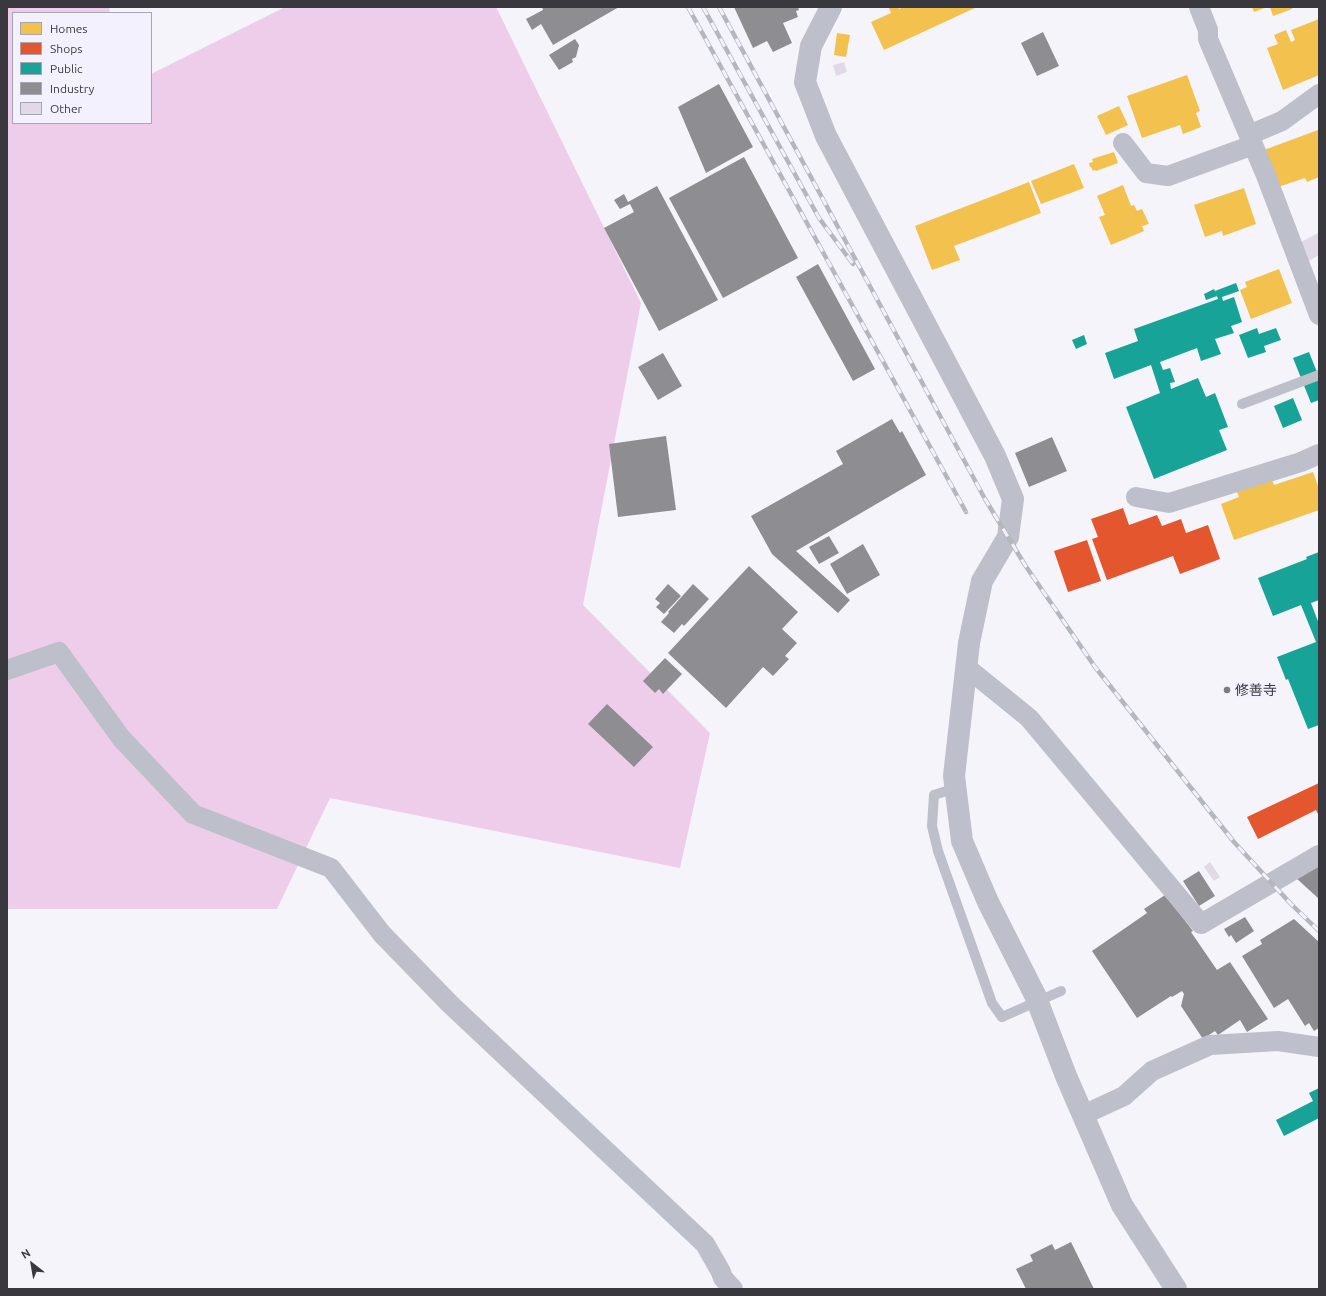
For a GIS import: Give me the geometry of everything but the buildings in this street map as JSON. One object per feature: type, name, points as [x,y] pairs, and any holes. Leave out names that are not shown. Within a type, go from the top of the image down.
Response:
[{"type":"street","points":[[832,7],[811,46],[805,82],[826,136],[995,456],[1013,499],[1008,537],[982,581],[969,643],[954,776],[962,841],[988,902],[1035,996],[1066,1076],[1122,1205],[1176,1289]]},
{"type":"street","points":[[1199,7],[1208,30],[1208,39],[1251,140],[1319,315]]},
{"type":"street","points":[[1123,143],[1146,173],[1168,176],[1251,140],[1282,121],[1319,94]]},
{"type":"street","points":[[1136,497],[1169,503],[1301,462],[1319,454]]},
{"type":"street","points":[[7,670],[59,652],[121,738],[193,814],[331,868],[382,934],[450,1004],[705,1244],[723,1278],[733,1289]]},
{"type":"street","points":[[966,667],[1029,718],[1201,924],[1319,855]]},
{"type":"street","points":[[1083,1115],[1124,1096],[1152,1071],[1210,1045],[1278,1041],[1319,1047]]},
{"type":"lane","points":[[1242,404],[1319,375]]},
{"type":"lane","points":[[956,788],[934,795],[932,826],[938,851],[992,1004],[1002,1017],[1061,991]]},
{"type":"shaded area","points":[[7,7],[109,7],[110,12],[12,12],[12,124],[152,124],[152,74],[285,7],[496,7],[641,303],[583,605],[710,733],[680,868],[330,798],[277,909],[7,909]]},
{"type":"railway","points":[[688,7],[966,512]]},
{"type":"railway","points":[[703,7],[819,218],[853,264]]},
{"type":"railway","points":[[719,7],[985,499],[1025,565],[1095,667],[1234,842],[1291,904],[1319,931]]},
{"type":"place","name":"修善寺","points":[[1227,690]]}]
